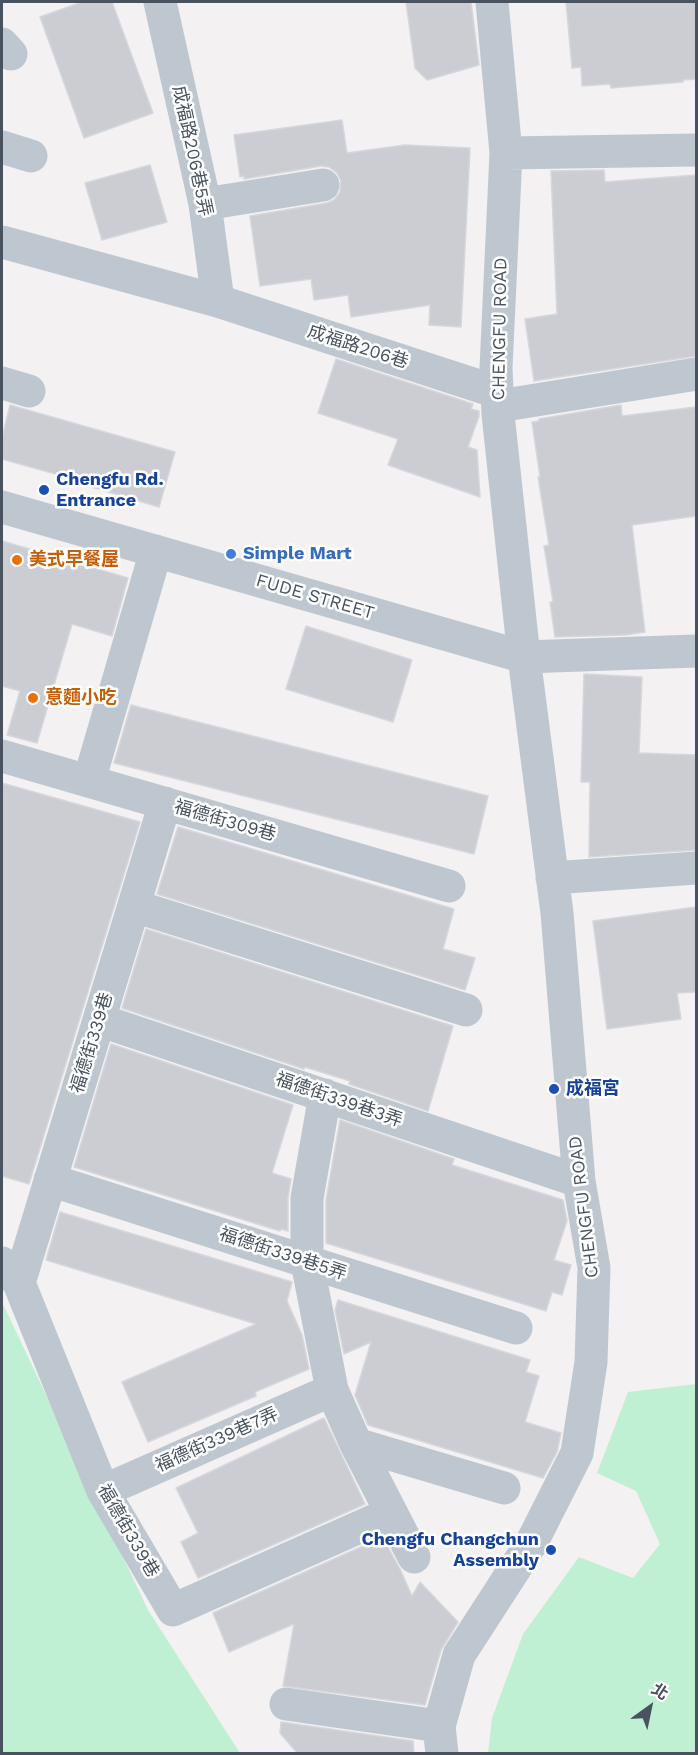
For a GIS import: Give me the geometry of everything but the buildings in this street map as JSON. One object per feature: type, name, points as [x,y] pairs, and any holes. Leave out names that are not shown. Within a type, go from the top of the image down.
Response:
[{"type":"street","name":"成福路206巷5弄","points":[[160,2],[205,204],[218,301]]},
{"type":"street","name":"CHENGFU ROAD","points":[[441,1740],[459,1655],[532,1542],[577,1453],[591,1362],[594,1268],[579,1180],[557,913],[524,657],[498,414],[496,369],[506,153],[492,2]]},
{"type":"street","points":[[506,153],[696,150]]},
{"type":"street","points":[[205,204],[323,185]]},
{"type":"street","name":"成福路206巷","points":[[2,242],[218,301],[498,399]]},
{"type":"street","points":[[498,399],[696,374]]},
{"type":"street","name":"FUDE STREET","points":[[2,507],[524,657],[696,651]]},
{"type":"street","points":[[89,781],[156,551]]},
{"type":"street","name":"福德街309巷","points":[[2,756],[449,886]]},
{"type":"street","name":"福德街339巷","points":[[165,803],[50,1180],[10,1273],[103,1491],[173,1610],[391,1513]]},
{"type":"street","points":[[552,878],[696,868]]},
{"type":"street","points":[[134,906],[466,1010]]},
{"type":"street","name":"福德街339巷3弄","points":[[99,1020],[579,1180]]},
{"type":"street","points":[[325,1095],[307,1198],[307,1262],[332,1390],[356,1444],[414,1557]]},
{"type":"street","name":"福德街339巷5弄","points":[[50,1180],[516,1328]]},
{"type":"street","name":"福德街339巷7弄","points":[[103,1491],[332,1390]]},
{"type":"street","points":[[356,1444],[504,1488]]},
{"type":"street","points":[[286,1704],[441,1740]]},
{"type":"green space","points":[[2,1302],[148,1610],[240,1753],[2,1753]]},
{"type":"green space","points":[[696,1384],[696,1753],[488,1753],[492,1718],[523,1634],[579,1557],[633,1578],[660,1544],[636,1491],[597,1473],[628,1392]]},
{"type":"place","name":"Chengfu Rd. Entrance","points":[[44,490]]},
{"type":"place","name":"Simple Mart","points":[[231,554]]},
{"type":"place","name":"美式早餐屋","points":[[17,560]]},
{"type":"place","name":"意麵小吃","points":[[33,698]]},
{"type":"place","name":"成福宮","points":[[554,1089]]},
{"type":"place","name":"Chengfu Changchun Assembly","points":[[551,1550]]}]
